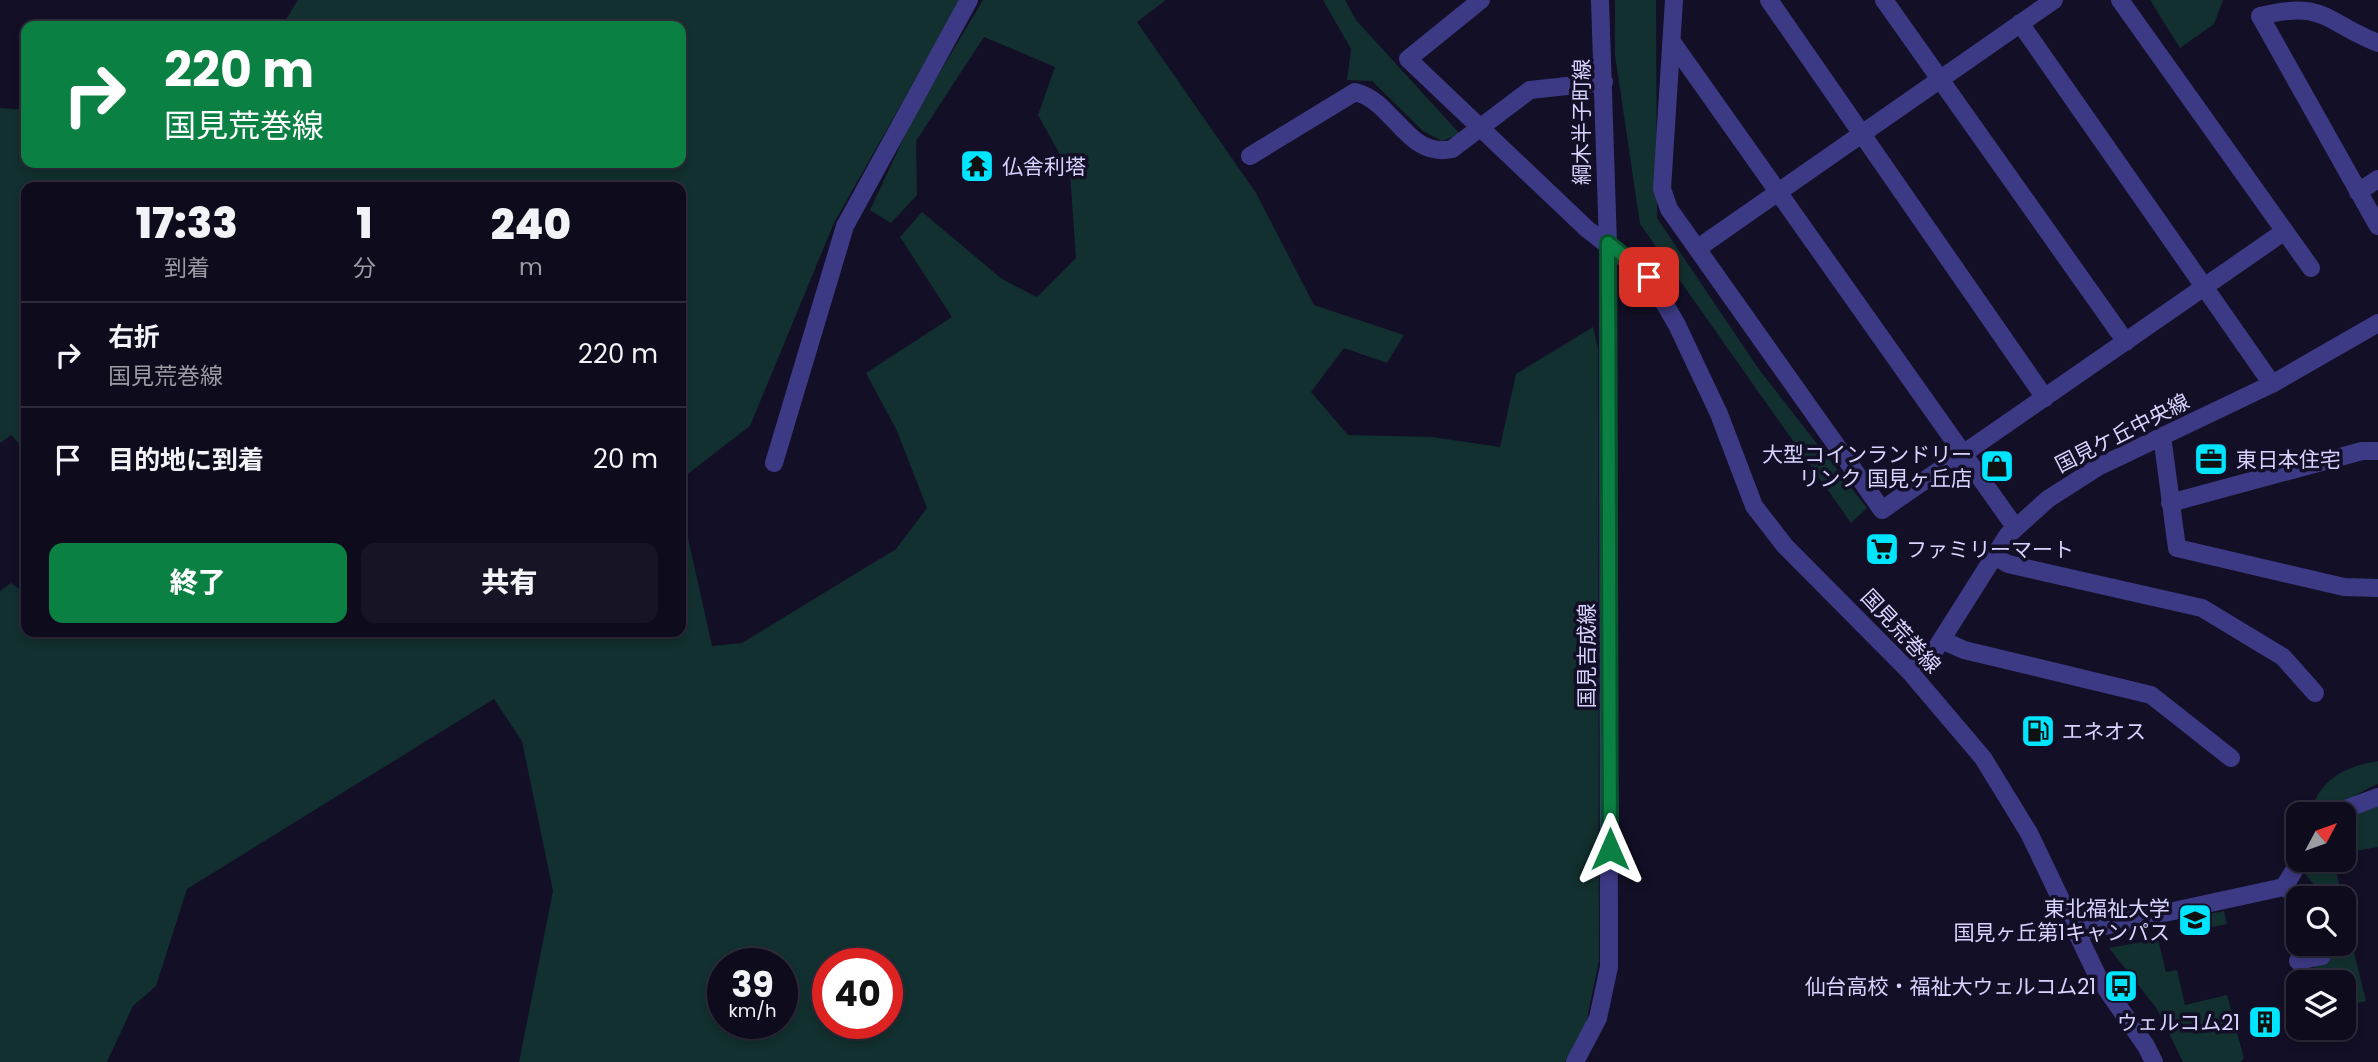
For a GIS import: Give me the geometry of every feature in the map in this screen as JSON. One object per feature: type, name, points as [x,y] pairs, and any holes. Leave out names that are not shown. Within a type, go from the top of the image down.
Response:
[{"type":"street","points":[[774,463],[845,226],[969,0]]},
{"type":"street","name":"国見荒巻線","points":[[1480,0],[1408,59],[1587,229],[1649,277],[1677,325],[1719,414],[1754,506],[1785,546],[1910,672],[1955,724],[2004,789],[2098,977],[2146,1046],[2154,1062]]},
{"type":"street","name":"綱木半子町線","points":[[1600,0],[1604,82],[1604,194],[1608,243]]},
{"type":"street","points":[[1674,0],[1662,189],[1669,209],[1882,510],[2285,231]]},
{"type":"street","points":[[1769,0],[2045,398]]},
{"type":"street","points":[[1884,0],[2126,342]]},
{"type":"street","points":[[1698,248],[2053,0]]},
{"type":"street","points":[[2120,0],[2311,268]]},
{"type":"street","points":[[2378,43],[2319,3],[2288,6],[2260,16],[2378,226]]},
{"type":"street","points":[[2020,23],[2272,384]]},
{"type":"street","points":[[1672,43],[2015,527]]},
{"type":"street","points":[[1250,156],[1354,92],[1368,95],[1422,147],[1437,152],[1452,149],[1530,90],[1604,82]]},
{"type":"street","points":[[2358,192],[2378,179]]},
{"type":"street","name":"国見吉成線","points":[[1575,1062],[1598,1018],[1609,967],[1608,243]]},
{"type":"street","name":"国見ケ丘中央線","points":[[1910,672],[1942,640],[1992,555],[2015,527],[2072,482],[2272,384],[2378,323]]},
{"type":"street","points":[[2162,436],[2177,548],[2344,587],[2378,588]]},
{"type":"street","points":[[2170,503],[2362,451],[2378,451]]},
{"type":"street","points":[[1992,555],[2008,564],[2202,608],[2283,657],[2315,693]]},
{"type":"street","points":[[1942,640],[1964,650],[2151,695],[2231,758]]},
{"type":"street","points":[[2356,805],[2378,797]]},
{"type":"street","points":[[2077,932],[2284,887],[2293,872]]},
{"type":"street","points":[[2298,961],[2322,956]]},
{"type":"green space","points":[[298,0],[960,0],[834,223],[750,426],[686,475],[686,182],[21,182],[21,446],[11,435],[0,443],[0,108],[21,110],[21,168],[686,168],[686,21],[285,21]]},
{"type":"green space","points":[[983,0],[1166,0],[1137,22],[1256,193],[1314,305],[1404,335],[1387,363],[1344,348],[1311,392],[1348,435],[1432,437],[1500,447],[1516,374],[1593,327],[1598,348],[1599,961],[1585,1028],[1565,1062],[519,1062],[553,891],[522,741],[494,699],[187,889],[156,986],[133,1006],[107,1062],[0,1062],[0,591],[11,583],[21,590],[21,637],[686,637],[686,529],[712,646],[742,643],[896,549],[927,508],[897,431],[866,373],[952,317],[900,237],[922,212],[1002,279],[1037,297],[1076,258],[1070,173],[1038,115],[1055,67],[984,37],[916,141],[917,195],[891,223],[870,210],[916,112]]},
{"type":"green space","points":[[1323,0],[1345,0],[1356,20],[1460,134],[1442,141],[1423,131],[1372,81],[1347,80],[1351,49]]},
{"type":"green space","points":[[1615,0],[1656,0],[1657,218],[1758,368],[1867,508],[1851,523],[1640,224],[1615,55]]},
{"type":"green space","points":[[2150,0],[2223,0],[2214,24],[2180,48]]},
{"type":"green space","points":[[2378,761],[2378,784],[2344,802],[2314,802],[2327,783],[2354,767]]},
{"type":"green space","points":[[2378,806],[2378,847],[2356,851],[2356,814]]},
{"type":"green space","points":[[2337,872],[2339,886],[2315,886],[2305,874]]},
{"type":"green space","points":[[2224,911],[2227,924],[2191,931],[2188,918]]},
{"type":"green space","points":[[2158,939],[2166,972],[2177,970],[2185,1005],[2227,995],[2244,1058],[2241,1062],[2183,1062],[2157,1009],[2109,948]]},
{"type":"green space","points":[[2320,956],[2355,956],[2366,1001],[2356,1003],[2356,970],[2314,970]]},
{"type":"place","name":"仏舎利塔","points":[[977,166]]},
{"type":"place","name":"東日本住宅","points":[[2211,459]]},
{"type":"place","name":"大型コインランドリー リンク 国見ヶ丘店","points":[[1997,466]]},
{"type":"place","name":"ファミリーマート","points":[[1882,549]]},
{"type":"place","name":"エネオス","points":[[2038,731]]},
{"type":"place","name":"東北福祉大学 国見ヶ丘第1キャンパス","points":[[2195,920]]},
{"type":"place","name":"仙台高校・福祉大ウェルコム21","points":[[2121,986]]},
{"type":"place","name":"ウェルコム21","points":[[2265,1022]]},
{"type":"route","points":[[1610,849],[1608,243],[1649,277]]}]
